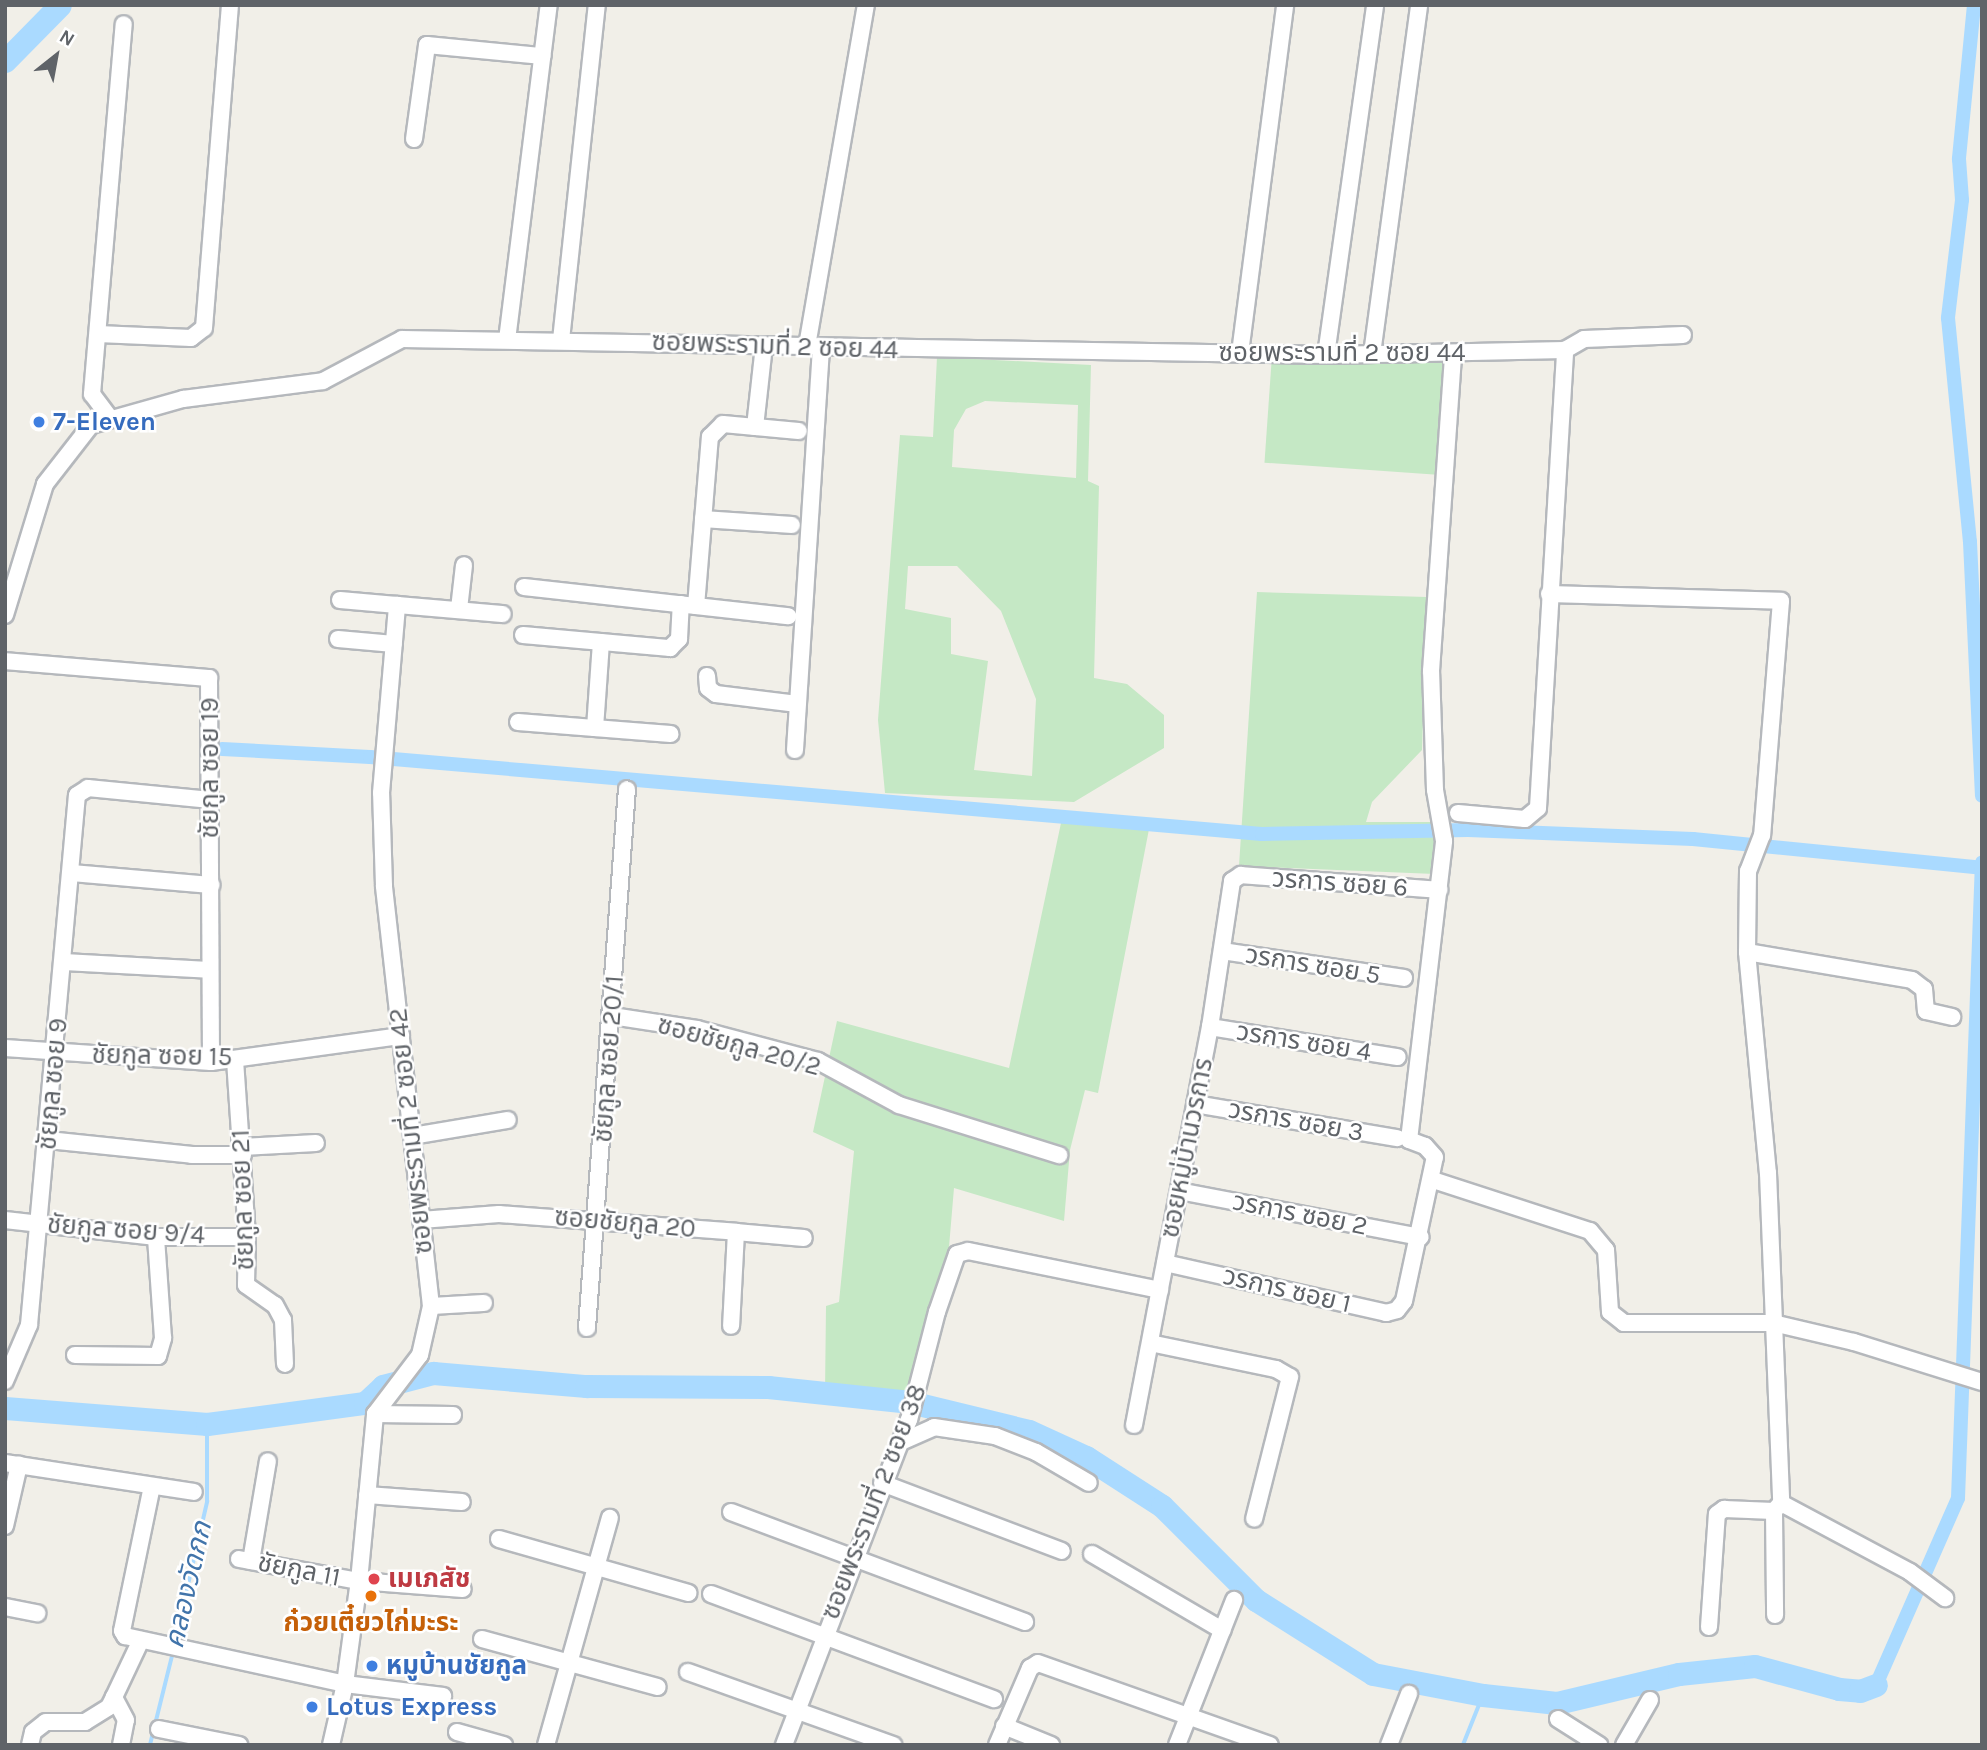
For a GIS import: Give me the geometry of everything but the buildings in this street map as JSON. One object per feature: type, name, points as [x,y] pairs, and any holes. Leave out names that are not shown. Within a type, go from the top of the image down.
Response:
[{"type":"street","points":[[98,334],[191,338],[204,328],[230,5]]},
{"type":"street","points":[[506,340],[549,5]]},
{"type":"street","points":[[561,340],[597,5]]},
{"type":"street","points":[[795,750],[814,347],[866,5]]},
{"type":"street","points":[[1241,353],[1285,5]]},
{"type":"street","points":[[1326,355],[1375,5]]},
{"type":"street","points":[[1372,354],[1419,5]]},
{"type":"street","points":[[110,418],[92,394],[124,24]]},
{"type":"street","points":[[414,139],[427,45],[542,56]]},
{"type":"street","name":"ซอยพระรามที่ 2 ซอย 44","points":[[7,606],[45,484],[76,439],[91,425],[183,399],[323,381],[402,339],[1326,355],[1565,350],[1584,339],[1683,335]]},
{"type":"street","points":[[755,427],[764,345]]},
{"type":"street","points":[[1458,813],[1525,819],[1538,808],[1565,350]]},
{"type":"street","points":[[1403,1139],[1444,841],[1435,790],[1431,671],[1453,354]]},
{"type":"street","points":[[523,635],[670,648],[679,639],[689,605],[703,519],[710,437],[723,424],[799,431]]},
{"type":"street","points":[[703,519],[792,525]]},
{"type":"street","points":[[459,609],[464,565]]},
{"type":"street","points":[[524,587],[788,616]]},
{"type":"street","points":[[1549,594],[1781,601],[1762,835],[1748,871],[1747,952],[1766,1135],[1777,1507],[1775,1615]]},
{"type":"street","points":[[340,600],[503,614]]},
{"type":"street","name":"ซอยพระรามที่ 2 ซอย 42","points":[[331,1745],[345,1684],[359,1581],[375,1415],[383,1400],[420,1356],[431,1306],[384,886],[383,758],[397,605]]},
{"type":"street","points":[[338,639],[394,644]]},
{"type":"street","points":[[595,728],[601,642]]},
{"type":"street","name":"ชัยกูล ซอย 19","points":[[5,661],[209,678],[211,1062]]},
{"type":"street","points":[[707,676],[708,688],[716,694],[797,704]]},
{"type":"street","points":[[518,722],[671,734]]},
{"type":"street","name":"ชัยกูล ซอย 9","points":[[5,1381],[29,1325],[57,1054],[77,795],[88,788],[210,800]]},
{"type":"street","name":"ชัยกูล ซอย 20/1","points":[[587,1328],[598,1220],[627,789]]},
{"type":"street","points":[[71,873],[211,885]]},
{"type":"street","name":"วรการ ซอย 6","points":[[1241,875],[1439,890]]},
{"type":"street","name":"ซอยหมู่บ้านวรการ","points":[[1134,1425],[1210,1027],[1229,892],[1232,881],[1241,875]]},
{"type":"street","name":"วรการ ซอย 5","points":[[1222,951],[1404,978]]},
{"type":"street","points":[[1747,952],[1912,980],[1924,989],[1926,1012],[1952,1017]]},
{"type":"street","points":[[62,962],[210,970]]},
{"type":"street","name":"ซอยชัยกูล 20/2","points":[[612,1016],[697,1029],[818,1061],[899,1105],[1059,1156]]},
{"type":"street","name":"วรการ ซอย 4","points":[[1210,1027],[1398,1057]]},
{"type":"street","name":"ชัยกูล ซอย 15","points":[[5,1048],[57,1054],[211,1062],[235,1060],[308,1045],[401,1036]]},
{"type":"street","name":"ชัยกูล ซอย 21","points":[[235,1060],[247,1237],[246,1285],[275,1305],[283,1321],[285,1364]]},
{"type":"street","name":"วรการ ซอย 3","points":[[1195,1104],[1403,1139],[1425,1146],[1435,1157],[1433,1180]]},
{"type":"street","points":[[412,1136],[508,1120]]},
{"type":"street","points":[[48,1140],[192,1155],[316,1143]]},
{"type":"street","points":[[1421,1237],[1433,1180],[1590,1231],[1606,1250],[1610,1312],[1624,1323],[1773,1323],[1950,1370],[1976,1380]]},
{"type":"street","name":"วรการ ซอย 2","points":[[1179,1191],[1421,1237]]},
{"type":"street","name":"ซอยชัยกูล 20","points":[[421,1220],[499,1214],[804,1238]]},
{"type":"street","name":"ชัยกูล ซอย 9/4","points":[[5,1220],[156,1237],[247,1237]]},
{"type":"street","points":[[731,1326],[736,1232]]},
{"type":"street","points":[[75,1355],[158,1356],[163,1338],[156,1237]]},
{"type":"street","name":"วรการ ซอย 1","points":[[1165,1263],[1386,1313],[1397,1310],[1404,1301],[1421,1237]]},
{"type":"street","name":"ซอยพระรามที่ 2 ซอย 38","points":[[783,1745],[882,1483],[909,1420],[937,1312],[957,1254],[968,1251],[1160,1290]]},
{"type":"street","points":[[431,1306],[484,1303]]},
{"type":"street","points":[[1150,1343],[1276,1368],[1290,1377],[1254,1519]]},
{"type":"street","points":[[375,1415],[453,1415]]},
{"type":"street","points":[[901,1442],[934,1427],[995,1436],[1036,1452],[1089,1483]]},
{"type":"street","name":"ชัยกูล 11","points":[[268,1461],[245,1560],[359,1581],[463,1589]]},
{"type":"street","points":[[5,1526],[12,1464],[194,1492]]},
{"type":"street","points":[[882,1483],[1062,1551]]},
{"type":"street","points":[[152,1486],[122,1632],[163,1646],[345,1684],[443,1696]]},
{"type":"street","points":[[367,1494],[462,1502]]},
{"type":"street","points":[[1709,1627],[1717,1514],[1724,1510],[1777,1507],[1910,1572],[1945,1598]]},
{"type":"street","points":[[732,1512],[1025,1622]]},
{"type":"street","points":[[546,1745],[610,1518]]},
{"type":"street","points":[[499,1539],[688,1593]]},
{"type":"street","points":[[1092,1554],[1222,1630]]},
{"type":"street","points":[[711,1594],[994,1699]]},
{"type":"street","points":[[1177,1745],[1234,1600]]},
{"type":"street","points":[[5,1607],[37,1613]]},
{"type":"street","points":[[482,1639],[658,1687]]},
{"type":"street","points":[[30,1745],[33,1732],[46,1722],[85,1722],[109,1707],[141,1640]]},
{"type":"street","points":[[997,1745],[1030,1668],[1038,1663],[1270,1745]]},
{"type":"street","points":[[688,1672],[893,1745]]},
{"type":"street","points":[[1390,1745],[1409,1694]]},
{"type":"street","points":[[114,1697],[126,1720],[121,1745]]},
{"type":"street","points":[[1624,1745],[1650,1700]]},
{"type":"street","points":[[1558,1719],[1599,1745]]},
{"type":"street","points":[[1004,1726],[1051,1745]]},
{"type":"street","points":[[159,1728],[239,1745]]},
{"type":"street","points":[[457,1732],[504,1745]]},
{"type":"green space","points":[[1272,349],[1445,361],[1437,475],[1264,463]]},
{"type":"green space","points":[[937,357],[1091,365],[1088,481],[1099,486],[1094,678],[1127,684],[1164,715],[1164,748],[1074,802],[885,793],[878,720],[900,435],[933,437]],"holes":[[[985,401],[1078,405],[1076,478],[952,467],[954,430],[966,409]],[[908,566],[957,566],[1001,611],[1036,699],[1032,776],[974,770],[988,661],[951,654],[951,618],[905,609]]]},
{"type":"green space","points":[[1257,592],[1427,597],[1422,750],[1372,802],[1366,822],[1436,822],[1435,874],[1239,866]]},
{"type":"green space","points":[[1061,823],[1150,824],[1098,1093],[1085,1090],[1070,1150],[1064,1221],[954,1188],[949,1247],[959,1250],[939,1280],[907,1392],[825,1392],[826,1306],[839,1302],[854,1151],[813,1132],[837,1021],[1009,1068]]},
{"type":"waterway","points":[[5,61],[60,5]]},
{"type":"waterway","points":[[1974,5],[1959,159],[1962,200],[1948,318],[1970,542],[1982,796]]},
{"type":"waterway","points":[[222,749],[370,757],[1262,834],[1468,830],[1693,839],[1982,868]]},
{"type":"waterway","points":[[1876,1685],[1958,1498],[1982,862]]},
{"type":"waterway","points":[[5,1408],[207,1424],[365,1403],[383,1386],[433,1373],[586,1386],[768,1387],[910,1402],[1029,1431],[1086,1457],[1162,1506],[1256,1600],[1373,1674],[1483,1695],[1557,1703],[1679,1674],[1755,1666],[1839,1689],[1860,1691],[1876,1685]]},
{"type":"waterway","name":"คลองวัดกก","points":[[175,1641],[207,1502],[207,1424]]},
{"type":"waterway","name":"คลองวัดกก","points":[[150,1745],[173,1652]]},
{"type":"waterway","points":[[1463,1745],[1483,1695]]},
{"type":"place","name":"7-Eleven","points":[[39,422]]},
{"type":"place","name":"เมเภสัช","points":[[374,1579]]},
{"type":"place","name":"ก๋วยเตี๋ยวไก่มะระ","points":[[371,1596]]},
{"type":"place","name":"หมูบ้านชัยกูล","points":[[372,1666]]},
{"type":"place","name":"Lotus Express","points":[[312,1707]]}]
